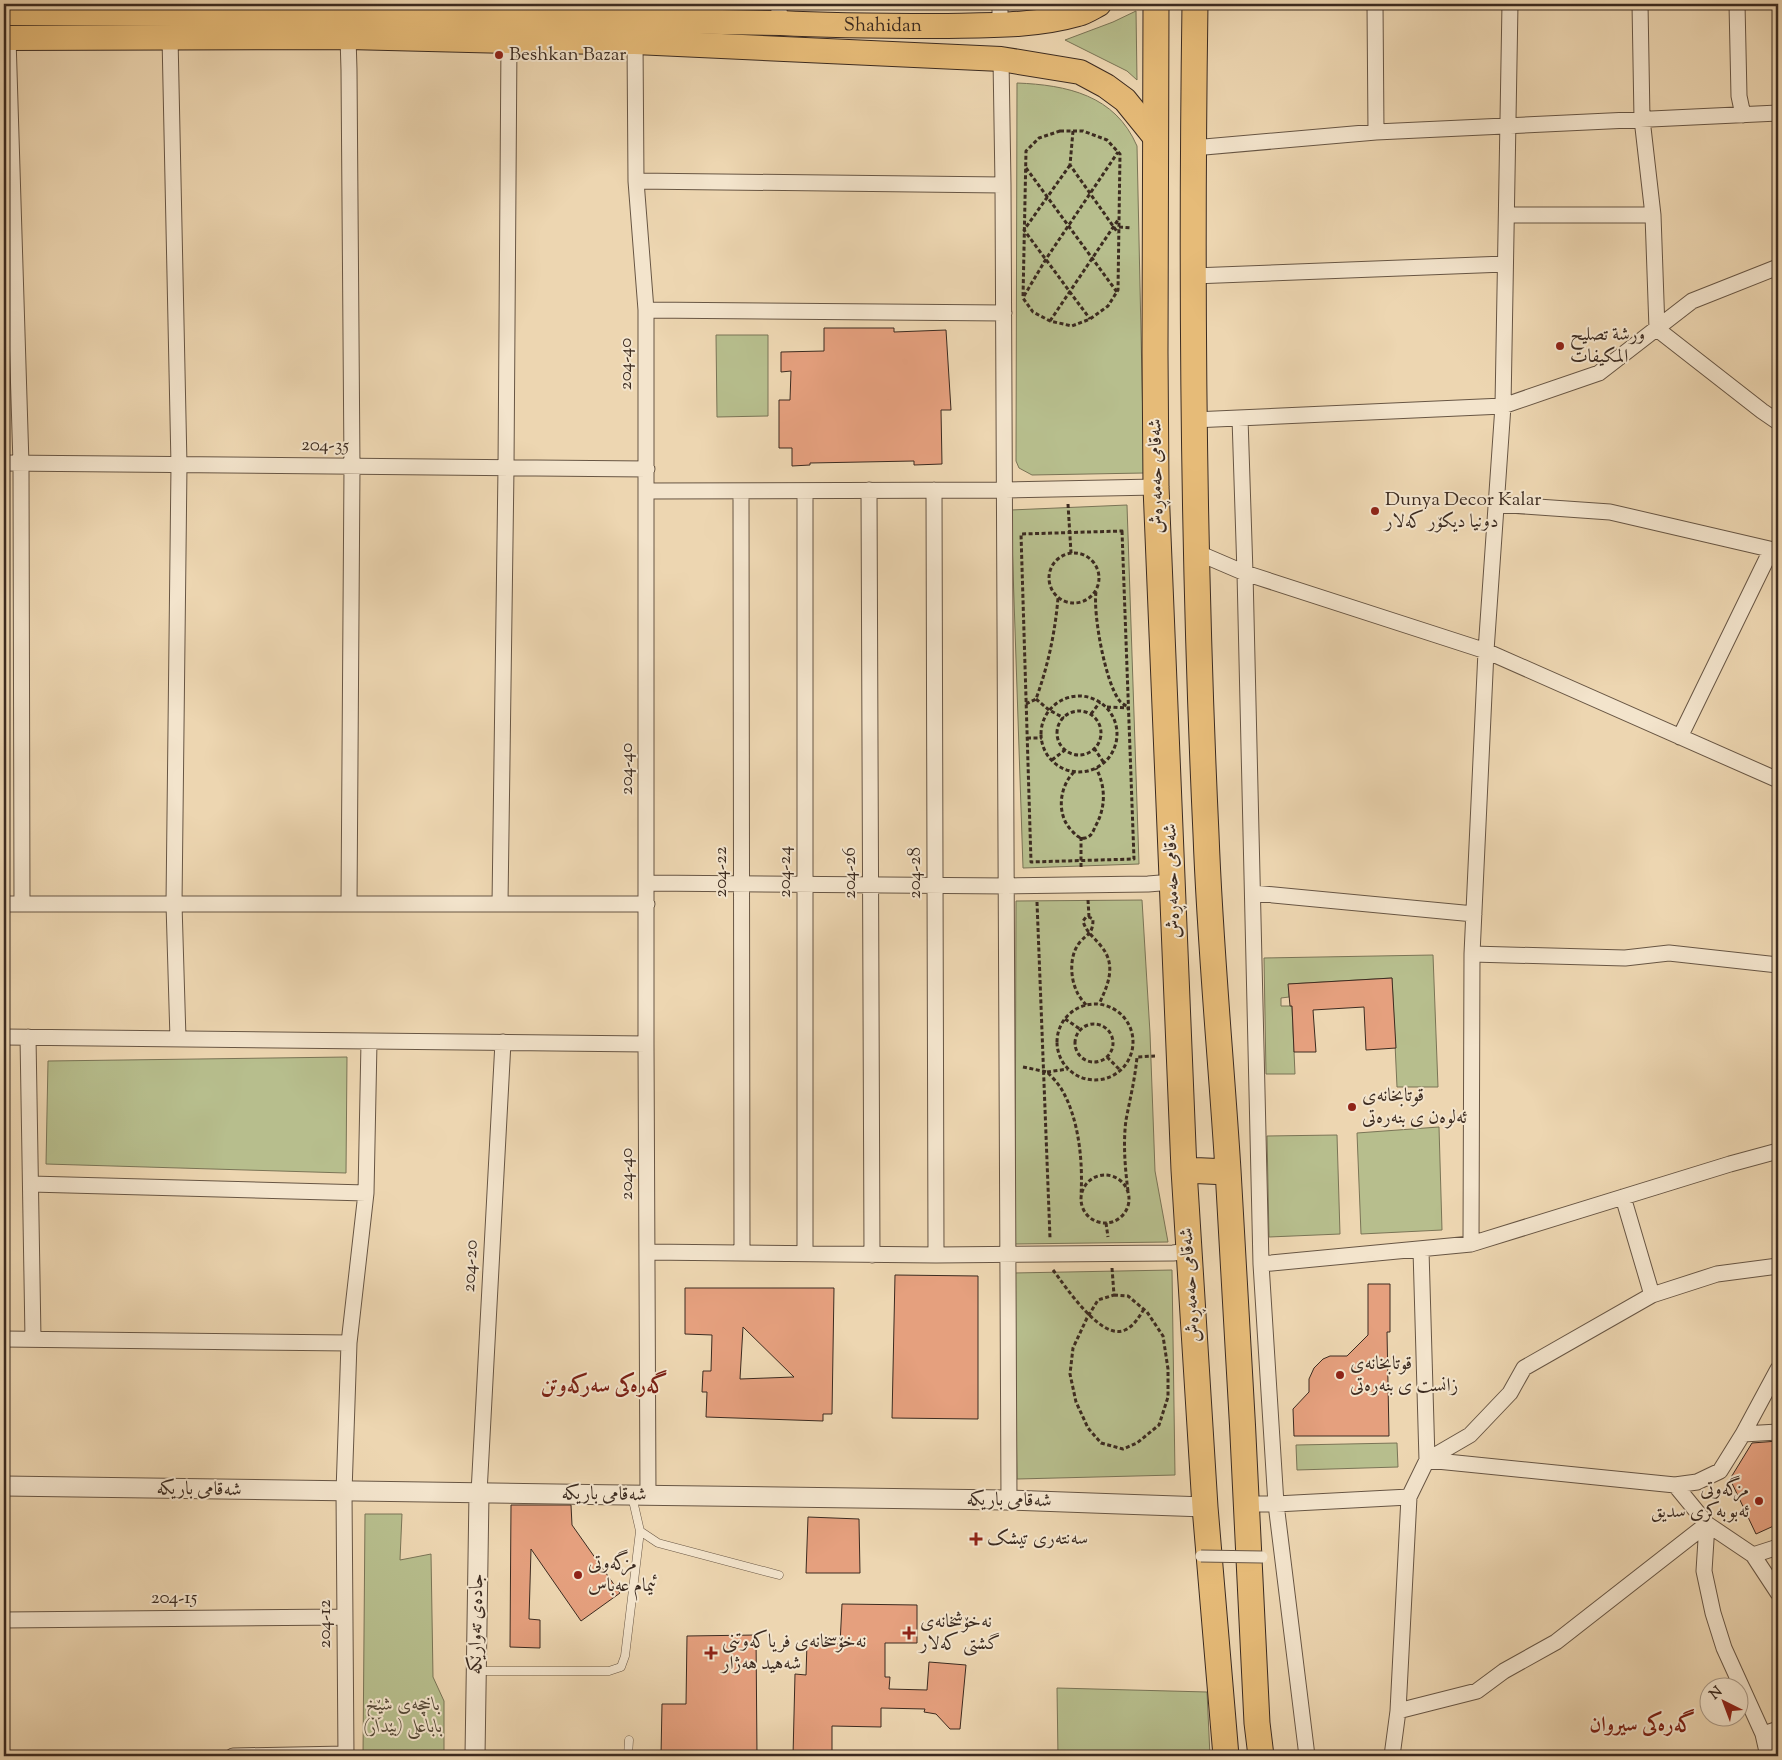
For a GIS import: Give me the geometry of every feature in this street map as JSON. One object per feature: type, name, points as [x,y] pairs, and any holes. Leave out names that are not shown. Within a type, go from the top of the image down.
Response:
[{"type":"highway","name":"شەقامی حەمەڕەش","points":[[1156,4],[1154,137],[1156,487],[1184,1170],[1205,1507],[1226,1756]]},
{"type":"highway","name":"شەقامی حەمەڕەش","points":[[1195,4],[1193,420],[1206,837],[1228,1172],[1247,1504],[1257,1723],[1261,1756]]},
{"type":"highway","points":[[1184,1170],[1228,1172]]},
{"type":"main road","name":"Shahidan","points":[[4,13],[319,15],[780,14],[847,26],[1000,14],[1053,19],[1080,13],[1099,4]]},
{"type":"main road","points":[[847,26],[847,51]]},
{"type":"main road","points":[[6,38],[348,37],[635,42],[1002,59],[1080,72],[1106,86],[1125,100],[1154,137]]},
{"type":"street","points":[[1375,4],[1376,132]]},
{"type":"street","points":[[1471,1244],[1472,954],[1486,651],[1503,406],[1510,4]]},
{"type":"street","points":[[1640,4],[1642,119],[1652,215],[1657,329],[1778,422]]},
{"type":"street","points":[[1737,4],[1739,96],[1743,115]]},
{"type":"street","points":[[170,37],[179,465],[174,904],[178,1039]]},
{"type":"street","points":[[348,37],[352,467],[349,904]]},
{"type":"street","points":[[6,38],[21,464],[22,904]]},
{"type":"street","points":[[500,904],[509,41]]},
{"type":"street","name":"204-40","points":[[635,42],[636,181],[646,310],[647,470],[647,1252],[640,1496]]},
{"type":"street","points":[[1002,59],[1009,1500]]},
{"type":"street","points":[[1193,148],[1376,132],[1778,113]]},
{"type":"street","points":[[636,181],[1003,185]]},
{"type":"street","points":[[1507,216],[1652,215]]},
{"type":"street","points":[[1193,276],[1505,264]]},
{"type":"street","points":[[1193,420],[1503,406],[1599,374],[1692,301],[1778,266]]},
{"type":"street","points":[[646,310],[1004,312]]},
{"type":"street","points":[[1240,418],[1261,1264],[1276,1504],[1308,1756]]},
{"type":"street","name":"204-35","points":[[4,464],[647,470]]},
{"type":"street","points":[[646,491],[1005,490],[1156,487]]},
{"type":"street","name":"204-26","points":[[869,490],[872,1255]]},
{"type":"street","name":"204-28","points":[[934,490],[936,1255]]},
{"type":"street","name":"204-22","points":[[741,491],[742,1253]]},
{"type":"street","name":"204-24","points":[[805,491],[805,1254]]},
{"type":"street","points":[[1496,504],[1610,512],[1775,550],[1680,737]]},
{"type":"street","points":[[1196,552],[1245,573],[1486,651],[1778,780]]},
{"type":"street","points":[[647,883],[1036,886],[1173,882]]},
{"type":"street","points":[[1253,893],[1474,914]]},
{"type":"street","points":[[4,904],[647,904]]},
{"type":"street","points":[[1472,954],[1625,958],[1669,953],[1778,965]]},
{"type":"street","points":[[4,1037],[646,1044]]},
{"type":"street","points":[[28,1037],[33,1340]]},
{"type":"street","name":"204-12","points":[[346,1755],[344,1492],[349,1343],[366,1193],[369,1042]]},
{"type":"street","name":"204-20","points":[[479,1493],[504,1042]]},
{"type":"street","points":[[1261,1264],[1471,1244],[1778,1151]]},
{"type":"street","points":[[30,1184],[366,1193]]},
{"type":"street","points":[[1623,1197],[1652,1295]]},
{"type":"street","points":[[1392,1756],[1398,1710],[1409,1497],[1427,1460],[1421,1250]]},
{"type":"street","points":[[647,1252],[936,1255],[1111,1254],[1189,1251]]},
{"type":"street","points":[[1427,1460],[1470,1436],[1510,1393],[1524,1368],[1652,1295],[1717,1274],[1778,1266]]},
{"type":"street","points":[[4,1339],[349,1343]]},
{"type":"street","points":[[1427,1460],[1675,1485],[1697,1482],[1720,1471],[1743,1434],[1778,1369]]},
{"type":"street","points":[[1743,1434],[1778,1432]]},
{"type":"street","points":[[1675,1485],[1707,1524],[1753,1555],[1778,1593]]},
{"type":"street","name":"شەقامی باریکە","points":[[4,1486],[1009,1500],[1205,1507]]},
{"type":"street","name":"جادەی تەوارێکە","points":[[475,1756],[479,1493]]},
{"type":"street","points":[[1247,1504],[1409,1497]]},
{"type":"street","points":[[1398,1710],[1477,1691],[1504,1671],[1556,1642],[1707,1524]]},
{"type":"street","points":[[1707,1524],[1704,1571],[1714,1613],[1724,1648],[1763,1734],[1768,1756]]},
{"type":"street","points":[[1753,1555],[1778,1547]]},
{"type":"street","points":[[1201,1556],[1262,1557]]},
{"type":"street","name":"204-15","points":[[4,1620],[345,1617]]},
{"type":"street","points":[[1763,1734],[1778,1729]]},
{"type":"street","points":[[233,1756],[346,1755]]},
{"type":"lane","points":[[476,1671],[610,1671],[621,1666],[625,1656],[640,1531],[640,1496]]},
{"type":"lane","points":[[640,1531],[658,1543],[779,1575]]},
{"type":"lane","points":[[628,1740],[628,1756]]},
{"type":"path","points":[[1060,131],[1083,131],[1107,140],[1118,152],[1120,154],[1117,292],[1108,306],[1090,319],[1072,326],[1050,321],[1033,312],[1023,298],[1026,151],[1039,138],[1060,131]]},
{"type":"path","points":[[1024,230],[1070,166],[1073,131]]},
{"type":"path","points":[[1023,298],[1046,259],[1118,152]]},
{"type":"path","points":[[1070,166],[1118,234]]},
{"type":"path","points":[[1026,168],[1117,292]]},
{"type":"path","points":[[1050,321],[1119,220]]},
{"type":"path","points":[[1119,227],[1132,228]]},
{"type":"path","points":[[1024,230],[1090,319]]},
{"type":"path","points":[[1067,488],[1071,553]]},
{"type":"path","points":[[1122,531],[1134,859],[1031,862],[1026,704],[1021,534],[1122,531]]},
{"type":"path","points":[[1096,591],[1085,601],[1077,603],[1068,603],[1058,598],[1050,585],[1051,568],[1056,561],[1071,553],[1087,556],[1097,567],[1099,583],[1095,603],[1099,636],[1110,679],[1119,700],[1129,708]]},
{"type":"path","points":[[1026,704],[1036,699],[1045,674],[1054,635],[1058,598]]},
{"type":"path","points":[[1071,696],[1084,696],[1100,702],[1107,707],[1114,718],[1118,730],[1117,743],[1112,754],[1104,763],[1096,768],[1081,772],[1069,771],[1058,766],[1043,746],[1043,722],[1049,710],[1071,696]]},
{"type":"path","points":[[1036,699],[1049,710],[1064,718]]},
{"type":"path","points":[[1091,714],[1100,702]]},
{"type":"path","points":[[1107,707],[1129,708]]},
{"type":"path","points":[[1077,711],[1091,714],[1100,725],[1101,732],[1100,739],[1094,748],[1086,754],[1078,755],[1065,750],[1058,738],[1058,730],[1064,718],[1077,711]]},
{"type":"path","points":[[1027,738],[1042,738]]},
{"type":"path","points":[[1094,748],[1104,763]]},
{"type":"path","points":[[1052,760],[1065,750]]},
{"type":"path","points":[[1074,772],[1069,777],[1063,791],[1061,811],[1067,826],[1077,837],[1085,838],[1091,834],[1099,821],[1104,804],[1102,781],[1096,768]]},
{"type":"path","points":[[1081,838],[1081,860]]},
{"type":"path","points":[[1036,886],[1046,1071],[1045,1254],[1089,1314],[1099,1324],[1112,1331],[1125,1330],[1135,1322],[1144,1309]]},
{"type":"path","points":[[1086,1005],[1077,994],[1072,980],[1072,959],[1078,943],[1089,934],[1093,928],[1093,919],[1086,917],[1083,921],[1089,934],[1102,947],[1107,956],[1111,973],[1107,989],[1098,1004]]},
{"type":"path","points":[[1103,1004],[1115,1009],[1125,1017],[1131,1028],[1134,1041],[1131,1055],[1126,1065],[1106,1078],[1094,1080],[1082,1077],[1063,1062],[1058,1051],[1057,1039],[1060,1027],[1065,1019],[1078,1008],[1086,1005],[1103,1004]]},
{"type":"path","points":[[1065,1019],[1080,1029]]},
{"type":"path","points":[[1091,1024],[1103,1026],[1108,1030],[1113,1042],[1112,1049],[1107,1057],[1092,1063],[1080,1057],[1074,1046],[1074,1040],[1080,1029],[1091,1024]]},
{"type":"path","points":[[1131,1055],[1137,1057],[1155,1056]]},
{"type":"path","points":[[1107,1057],[1120,1070]]},
{"type":"path","points":[[1046,1071],[1062,1089],[1072,1113],[1081,1157],[1081,1203],[1088,1217],[1095,1221],[1110,1223],[1123,1215],[1128,1208],[1125,1145],[1126,1121],[1136,1073],[1137,1057]]},
{"type":"path","points":[[1007,1067],[1029,1067],[1046,1071],[1069,1068]]},
{"type":"path","points":[[1081,1195],[1087,1182],[1102,1174],[1118,1178],[1128,1191]]},
{"type":"path","points":[[1111,1254],[1114,1295]]},
{"type":"path","points":[[1114,1295],[1128,1296],[1147,1312],[1163,1336],[1168,1369],[1168,1397],[1159,1425],[1137,1443],[1123,1449],[1101,1443],[1088,1428],[1076,1402],[1070,1374],[1072,1348],[1089,1314],[1098,1300],[1114,1295]]},
{"type":"green space","points":[[1136,11],[1137,80],[1127,71],[1065,40],[1113,22]]},
{"type":"green space","points":[[1017,83],[1071,90],[1088,96],[1103,104],[1116,115],[1128,129],[1137,146],[1144,473],[1032,475],[1019,468],[1016,461]]},
{"type":"green space","points":[[716,335],[768,335],[768,416],[717,417]]},
{"type":"green space","points":[[1127,505],[1139,864],[1023,868],[1011,510]]},
{"type":"green space","points":[[1142,900],[1150,1033],[1155,1171],[1168,1242],[1015,1244],[1016,901]]},
{"type":"green space","points":[[1433,955],[1438,1087],[1397,1087],[1392,978],[1289,984],[1289,997],[1281,998],[1281,1006],[1292,1006],[1295,1074],[1266,1074],[1264,958]]},
{"type":"green space","points":[[347,1057],[346,1173],[46,1164],[48,1061]]},
{"type":"green space","points":[[1439,1127],[1442,1230],[1361,1234],[1357,1133]]},
{"type":"green space","points":[[1337,1135],[1340,1234],[1269,1237],[1267,1136]]},
{"type":"green space","points":[[1172,1270],[1175,1475],[1017,1479],[1014,1273]]},
{"type":"green space","points":[[1397,1443],[1398,1467],[1297,1470],[1296,1445]]},
{"type":"green space","name":"باخچەی شێخ باباعلی (بێدار)","points":[[365,1514],[402,1514],[400,1560],[431,1554],[433,1677],[444,1701],[444,1756],[363,1756]]},
{"type":"green space","points":[[1057,1688],[1207,1692],[1210,1756],[1058,1756]]},
{"type":"building","points":[[824,328],[894,328],[894,332],[946,330],[951,410],[941,410],[942,464],[914,465],[914,461],[810,463],[810,465],[792,466],[792,448],[779,448],[779,400],[790,400],[791,371],[781,372],[781,352],[824,351]]},
{"type":"building","points":[[1392,978],[1396,1048],[1366,1050],[1364,1007],[1313,1010],[1316,1052],[1294,1052],[1292,1006],[1290,1006],[1288,984]]},
{"type":"building","points":[[895,1275],[978,1276],[978,1419],[892,1418]]},
{"type":"building","points":[[1368,1284],[1390,1284],[1390,1332],[1387,1332],[1389,1436],[1294,1436],[1293,1409],[1309,1392],[1309,1379],[1314,1368],[1323,1359],[1330,1356],[1347,1356],[1368,1335]]},
{"type":"building","points":[[685,1288],[834,1288],[832,1414],[823,1414],[823,1421],[706,1417],[707,1392],[702,1392],[703,1371],[711,1371],[712,1335],[685,1334]],"holes":[[[743,1327],[794,1377],[740,1379]]]},
{"type":"building","name":"مزگەوتی ئەبوبەکری سدیق","points":[[1778,1441],[1778,1524],[1756,1534],[1730,1479],[1752,1443]]},
{"type":"building","points":[[511,1505],[571,1505],[572,1525],[620,1593],[581,1621],[531,1549],[529,1619],[540,1620],[540,1648],[510,1647]]},
{"type":"building","points":[[808,1517],[859,1519],[860,1573],[806,1573]]},
{"type":"building","points":[[842,1604],[917,1605],[917,1643],[885,1643],[885,1677],[890,1677],[889,1689],[927,1690],[929,1662],[966,1665],[960,1729],[950,1729],[936,1714],[924,1712],[925,1709],[881,1708],[881,1727],[832,1726],[832,1756],[793,1756],[795,1674],[806,1675],[807,1643],[840,1644]]},
{"type":"building","points":[[756,1635],[757,1756],[661,1756],[662,1704],[686,1704],[687,1636]]},
{"type":"place","name":"Beshkan Bazar","points":[[499,55]]},
{"type":"place","name":"ورشة تصليح المكيفات","points":[[1560,346]]},
{"type":"place","name":"Dunya Decor Kalar دونیا دیکۆر کەلار","points":[[1375,511]]},
{"type":"place","name":"قوتابخانەی ئەلوەن ی بنەرەتی","points":[[1352,1107]]},
{"type":"place","name":"قوتابخانەی زانست ی بنەرەتی","points":[[1340,1375]]},
{"type":"place","name":"مزگەوتی ئەبوبەکری سدیق","points":[[1759,1501]]},
{"type":"place","name":"سەنتەری تیشک","points":[[976,1539]]},
{"type":"place","name":"مزگەوتی ئیمام عەباس","points":[[578,1575]]},
{"type":"place","name":"نەخۆشخانەی گشتی کەلار","points":[[909,1633]]},
{"type":"place","name":"نەخۆسخانەی فریاکەوتنی شەهید هەژار","points":[[711,1653]]},
{"type":"district","name":"گەرەکی سەرکەوتن","points":[[604,1387]]},
{"type":"district","name":"گەرەکی سیروان","points":[[1642,1726]]}]
